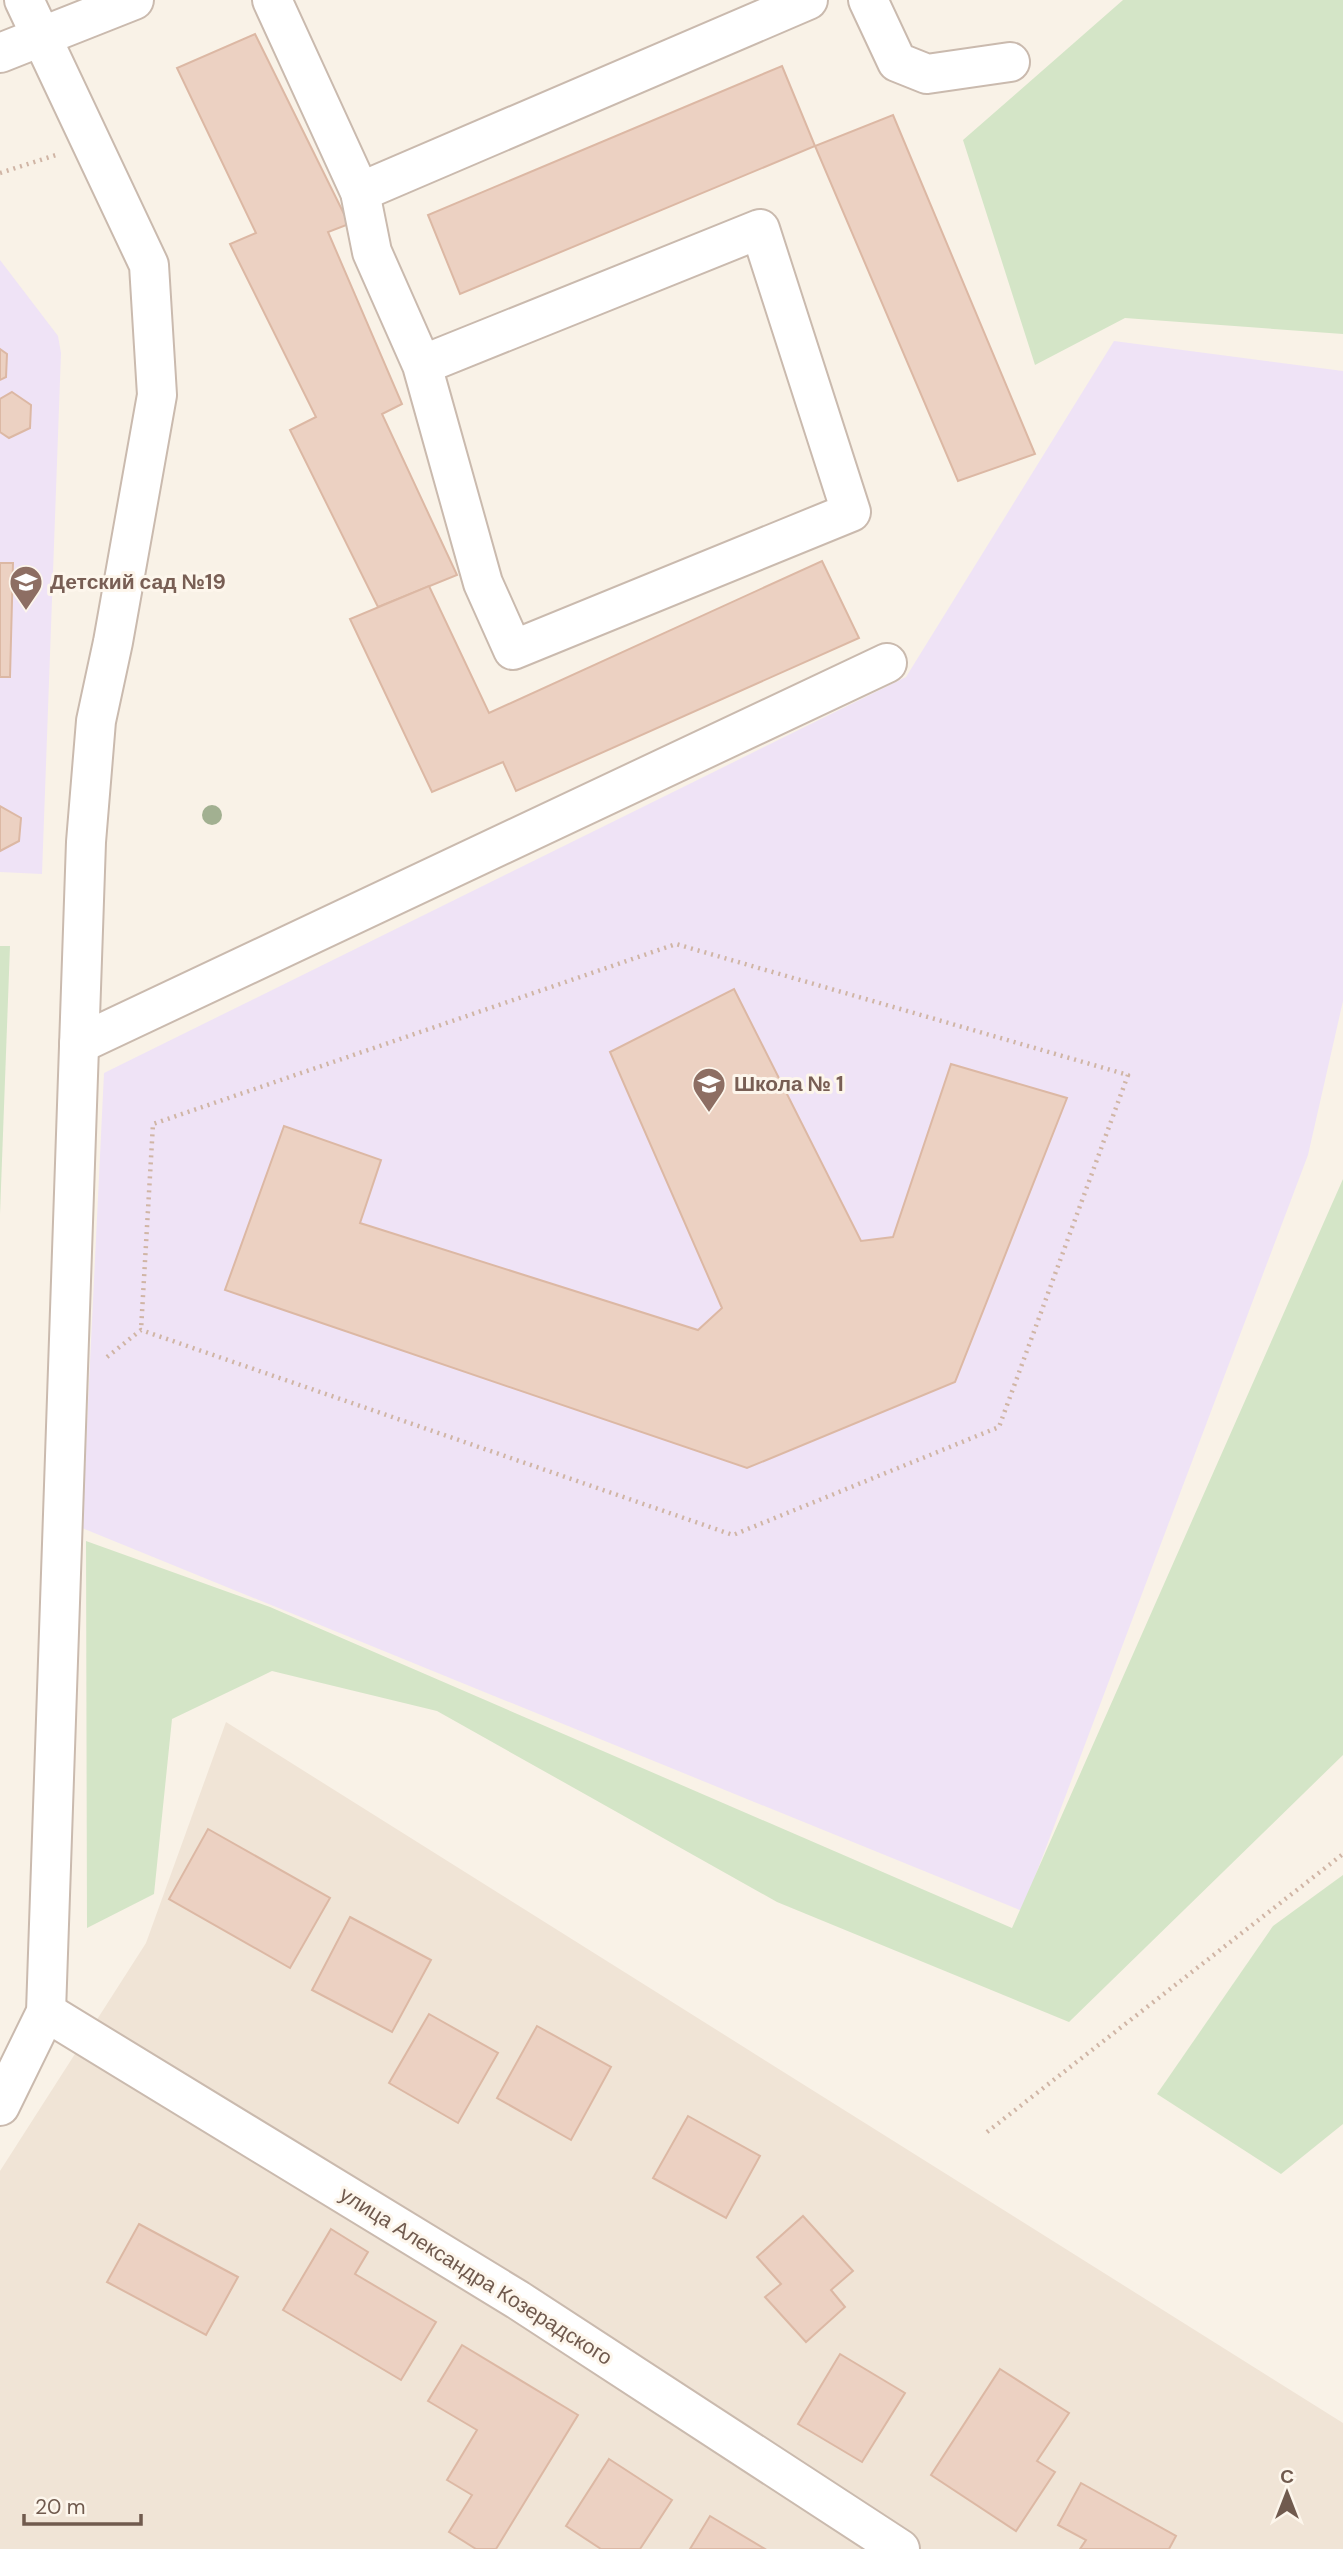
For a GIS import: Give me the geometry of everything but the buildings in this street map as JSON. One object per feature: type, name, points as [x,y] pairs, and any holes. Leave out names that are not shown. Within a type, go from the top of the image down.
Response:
[{"type":"street","points":[[0,2106],[46,2012],[86,842],[96,721],[158,395],[149,265],[24,0]]},
{"type":"street","points":[[0,53],[134,0]]},
{"type":"street","points":[[272,0],[360,191],[372,252],[422,365],[483,583],[513,650],[851,512],[761,229],[422,365]]},
{"type":"street","points":[[360,191],[808,0]]},
{"type":"street","points":[[868,0],[897,62],[927,74],[1010,62]]},
{"type":"street","points":[[79,1044],[887,663]]},
{"type":"street","name":"улица Александра Козерадского","points":[[46,2012],[518,2300],[900,2549]]},
{"type":"path","points":[[0,173],[92,144]]},
{"type":"path","points":[[68,1388],[141,1330],[153,1124],[676,944],[1128,1075],[999,1427],[733,1535],[141,1330]]},
{"type":"path","points":[[987,2132],[1343,1854]]},
{"type":"shaded area","name":"Детский сад №19","points":[[0,260],[58,336],[61,353],[42,874],[0,872]]},
{"type":"shaded area","name":"Школа № 1","points":[[1114,341],[1343,371],[1343,1001],[1308,1155],[1022,1911],[82,1528],[104,1073],[906,677]]},
{"type":"shaded area","points":[[226,1722],[1343,2423],[1343,2549],[0,2549],[0,2171],[146,1943]]},
{"type":"green space","points":[[1123,0],[1343,0],[1343,334],[1125,318],[1035,365],[963,140]]},
{"type":"green space","points":[[0,946],[10,946],[0,1214]]},
{"type":"green space","points":[[1343,1179],[1343,1755],[1069,2022],[777,1902],[437,1711],[272,1671],[172,1719],[154,1894],[87,1928],[86,1541],[270,1607],[1012,1928]]},
{"type":"green space","points":[[1343,1875],[1343,2124],[1281,2174],[1157,2094],[1273,1926]]},
{"type":"place","name":"Детский сад №19","points":[[26,612]]},
{"type":"place","name":"Школа № 1","points":[[709,1114]]}]
